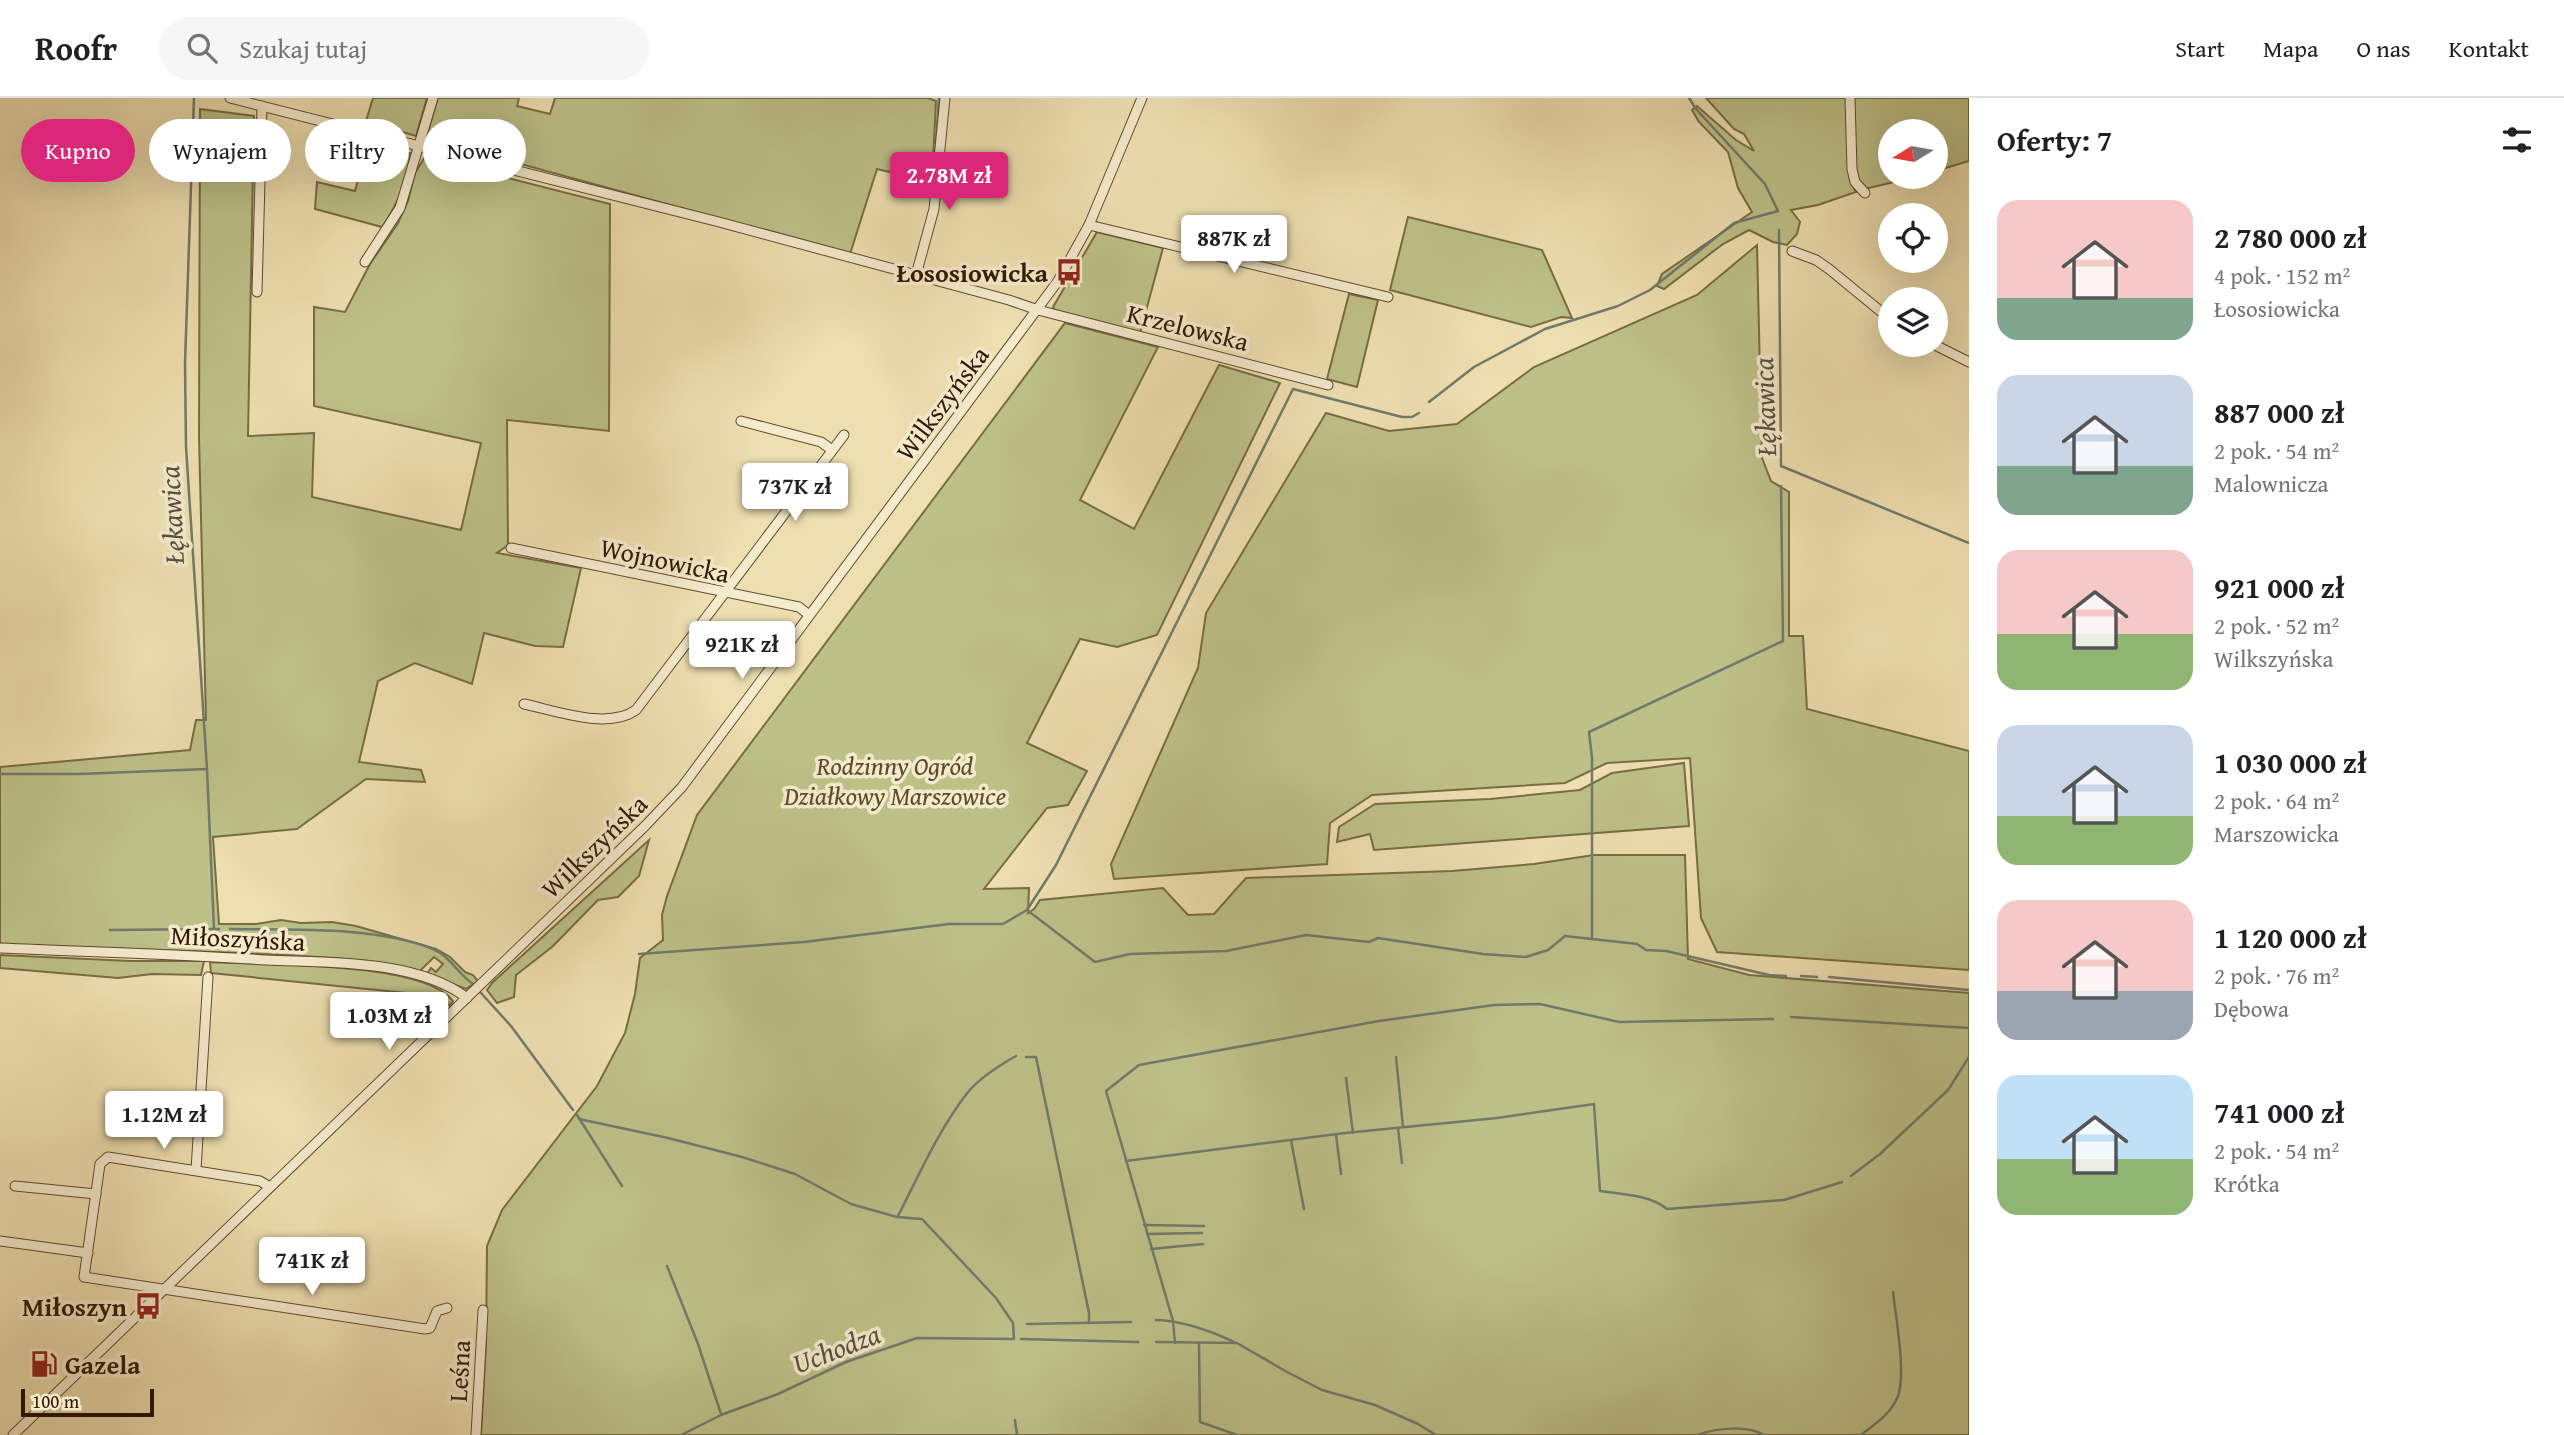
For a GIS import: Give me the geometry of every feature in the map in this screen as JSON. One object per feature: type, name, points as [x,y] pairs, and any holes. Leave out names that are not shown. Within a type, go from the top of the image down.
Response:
[{"type":"street","name":"Krzelowska","points":[[230,98],[916,275],[1038,310],[1328,385]]},
{"type":"street","points":[[365,262],[400,208],[433,98]]},
{"type":"street","points":[[916,275],[934,209],[946,98]]},
{"type":"street","name":"Wilkszyńska","points":[[13,1435],[645,827],[682,787],[1038,310],[1066,268],[1089,225],[1142,98]]},
{"type":"street","points":[[1850,98],[1852,169],[1855,182],[1865,192]]},
{"type":"street","points":[[257,292],[262,106]]},
{"type":"street","points":[[1089,225],[1388,297]]},
{"type":"street","points":[[1792,251],[1816,260],[1878,309]]},
{"type":"street","points":[[1948,352],[1969,362]]},
{"type":"street","points":[[741,421],[821,442],[832,450]]},
{"type":"street","points":[[524,704],[601,720],[622,718],[636,710],[844,435]]},
{"type":"street","name":"Wojnowicka","points":[[511,548],[799,607],[809,615]]},
{"type":"street","name":"Miłoszyńska","points":[[0,948],[209,956],[371,966],[427,978],[446,985],[467,998]]},
{"type":"street","points":[[196,1170],[208,977]]},
{"type":"street","points":[[270,1187],[260,1181],[108,1157],[100,1164],[84,1277],[425,1329],[430,1328],[437,1311],[447,1308]]},
{"type":"street","points":[[15,1186],[96,1194]]},
{"type":"street","points":[[0,1241],[88,1254]]},
{"type":"street","name":"Leśna","points":[[476,1435],[483,1310]]},
{"type":"green space","points":[[373,98],[427,98],[416,136],[409,134],[409,119],[367,119]]},
{"type":"green space","points":[[438,98],[519,98],[517,106],[550,114],[555,98],[928,98],[936,101],[932,182],[877,169],[850,254],[526,165],[526,119],[432,119]]},
{"type":"green space","points":[[1706,98],[1846,98],[1850,181],[1856,192],[1818,205],[1791,210],[1800,222],[1797,234],[1787,245],[1773,242],[1749,230],[1723,244],[1664,289],[1657,286],[1662,274],[1752,212],[1738,188],[1728,152],[1699,122],[1692,110],[1697,106],[1736,140],[1754,151],[1744,134],[1734,129]]},
{"type":"green space","points":[[1852,98],[1969,98],[1969,161],[1948,167],[1948,119],[1878,119],[1878,186],[1865,189],[1857,182]]},
{"type":"green space","points":[[200,109],[254,116],[254,119],[200,119]]},
{"type":"green space","points":[[423,160],[423,182],[523,182],[610,204],[609,431],[507,420],[508,545],[497,553],[581,568],[563,647],[535,646],[484,633],[472,684],[415,663],[378,681],[359,762],[421,770],[425,782],[366,779],[297,829],[213,837],[219,924],[256,924],[281,920],[356,926],[436,949],[450,957],[478,981],[466,989],[427,974],[431,968],[436,972],[443,964],[434,957],[419,972],[368,961],[334,958],[0,944],[0,767],[190,750],[196,720],[206,720],[199,437],[200,182],[253,182],[248,436],[314,433],[312,497],[461,530],[481,443],[314,406],[314,307],[345,312],[370,264],[398,223],[408,201],[415,173]]},
{"type":"green space","points":[[317,182],[355,191],[357,182],[404,182],[393,210],[382,227],[315,209]]},
{"type":"green space","points":[[1408,217],[1542,250],[1572,318],[1561,317],[1531,327],[1390,290]]},
{"type":"green space","points":[[1097,232],[1163,248],[1140,333],[1055,310],[1053,307]]},
{"type":"green space","points":[[1757,245],[1762,458],[1771,481],[1789,492],[1789,636],[1803,636],[1807,709],[1969,751],[1969,970],[1717,952],[1701,918],[1690,758],[1607,763],[1565,783],[1372,795],[1330,823],[1327,864],[1114,879],[1111,864],[1198,668],[1206,613],[1326,413],[1389,431],[1457,424],[1534,367],[1697,295]]},
{"type":"green space","points":[[1349,294],[1378,300],[1357,387],[1327,379]]},
{"type":"green space","name":"Rodzinny Ogród Działkowy Marszowice","points":[[1065,323],[1158,347],[1080,500],[1134,529],[1219,365],[1280,383],[1157,635],[1117,647],[1080,639],[1027,743],[1087,771],[1068,805],[1047,808],[984,889],[1029,888],[1028,913],[1040,900],[1163,888],[1188,915],[1214,914],[1246,878],[1452,871],[1534,864],[1594,855],[1685,855],[1688,959],[1749,975],[1969,993],[1969,1435],[481,1435],[487,1246],[502,1210],[597,1086],[625,1033],[635,994],[640,958],[663,940],[662,915],[667,896],[697,815]]},
{"type":"green space","points":[[1684,763],[1689,826],[1374,850],[1370,834],[1337,842],[1339,827],[1375,804],[1490,799],[1580,790],[1612,773]]},
{"type":"green space","points":[[649,840],[639,876],[618,897],[598,900],[552,947],[516,975],[514,997],[497,1003],[487,990],[492,983]]},
{"type":"green space","points":[[0,955],[131,961],[204,961],[201,975],[152,974],[118,978],[0,968]]},
{"type":"green space","points":[[210,962],[301,965],[376,972],[410,978],[436,988],[453,1001],[450,1006],[447,1002],[426,995],[211,973]]},
{"type":"waterway","name":"Łękawica","points":[[194,98],[185,363],[186,447],[207,769],[214,929]]},
{"type":"waterway","points":[[936,142],[939,98]]},
{"type":"waterway","points":[[1429,402],[1474,367],[1545,329],[1618,306],[1650,290],[1734,223],[1778,211],[1765,184],[1689,98]]},
{"type":"waterway","name":"Łękawica","points":[[1779,230],[1781,466],[1969,543]]},
{"type":"waterway","points":[[1027,910],[1056,865],[1293,389],[1402,417],[1412,417],[1419,413]]},
{"type":"waterway","points":[[1592,939],[1592,758],[1589,732],[1783,641],[1781,486]]},
{"type":"waterway","points":[[0,774],[207,769]]},
{"type":"waterway","points":[[639,954],[804,942],[949,924],[1003,924],[1027,910],[1095,962],[1130,954],[1226,951],[1306,935],[1369,942],[1378,938],[1483,954],[1526,957],[1548,950],[1565,936],[1637,944],[1646,950],[1666,951],[1769,975],[1786,976]]},
{"type":"waterway","points":[[110,930],[219,929]]},
{"type":"waterway","points":[[230,929],[333,931],[386,936],[439,952],[473,984]]},
{"type":"waterway","points":[[1801,976],[1817,977]]},
{"type":"waterway","points":[[1829,977],[1969,990]]},
{"type":"waterway","points":[[481,993],[511,1026],[573,1110]]},
{"type":"waterway","points":[[1175,1343],[1173,1321],[1106,1091],[1139,1065],[1379,1021],[1494,1005],[1540,1004],[1619,1022],[1773,1019]]},
{"type":"waterway","points":[[1791,1017],[1969,1028]]},
{"type":"waterway","points":[[898,1216],[939,1137],[968,1092],[990,1072],[1016,1056]]},
{"type":"waterway","points":[[1026,1057],[1036,1057],[1089,1322]]},
{"type":"waterway","points":[[1396,1057],[1403,1127]]},
{"type":"waterway","points":[[1851,1176],[1880,1154],[1948,1090],[1969,1057]]},
{"type":"waterway","points":[[1346,1078],[1353,1133]]},
{"type":"waterway","points":[[1126,1161],[1345,1133],[1497,1118],[1594,1104],[1600,1191],[1644,1198],[1667,1209],[1784,1200],[1842,1182]]},
{"type":"waterway","points":[[577,1115],[622,1186]]},
{"type":"waterway","points":[[579,1119],[742,1157],[795,1174],[851,1204],[897,1217],[922,1219],[996,1298],[1013,1323],[1014,1339],[917,1338],[846,1362],[778,1394],[721,1415],[681,1435]]},
{"type":"waterway","points":[[1398,1128],[1402,1163]]},
{"type":"waterway","points":[[1336,1135],[1341,1174]]},
{"type":"waterway","points":[[1291,1140],[1304,1209]]},
{"type":"waterway","points":[[1144,1225],[1204,1226]]},
{"type":"waterway","points":[[1147,1234],[1202,1233]]},
{"type":"waterway","points":[[1151,1249],[1203,1244]]},
{"type":"waterway","points":[[667,1266],[698,1344],[721,1414]]},
{"type":"waterway","points":[[1861,1435],[1887,1413],[1898,1396],[1901,1360],[1893,1292]]},
{"type":"waterway","points":[[1156,1320],[1196,1327],[1234,1342]]},
{"type":"waterway","points":[[1027,1324],[1131,1322]]},
{"type":"waterway","name":"Uchodza","points":[[1021,1339],[1138,1342]]},
{"type":"waterway","name":"Uchodza","points":[[1156,1342],[1237,1343],[1322,1390],[1375,1405],[1436,1435]]},
{"type":"waterway","points":[[1199,1343],[1200,1422],[1237,1435]]},
{"type":"waterway","points":[[1015,1420],[1017,1435]]},
{"type":"waterway","name":"Uchodza","points":[[1698,1435],[1731,1429],[1749,1430],[1764,1435]]},
{"type":"place","name":"Łososiowicka","points":[[1069,272]]},
{"type":"place","name":"Miłoszyn","points":[[148,1306]]},
{"type":"place","name":"Gazela","points":[[44,1364]]}]
